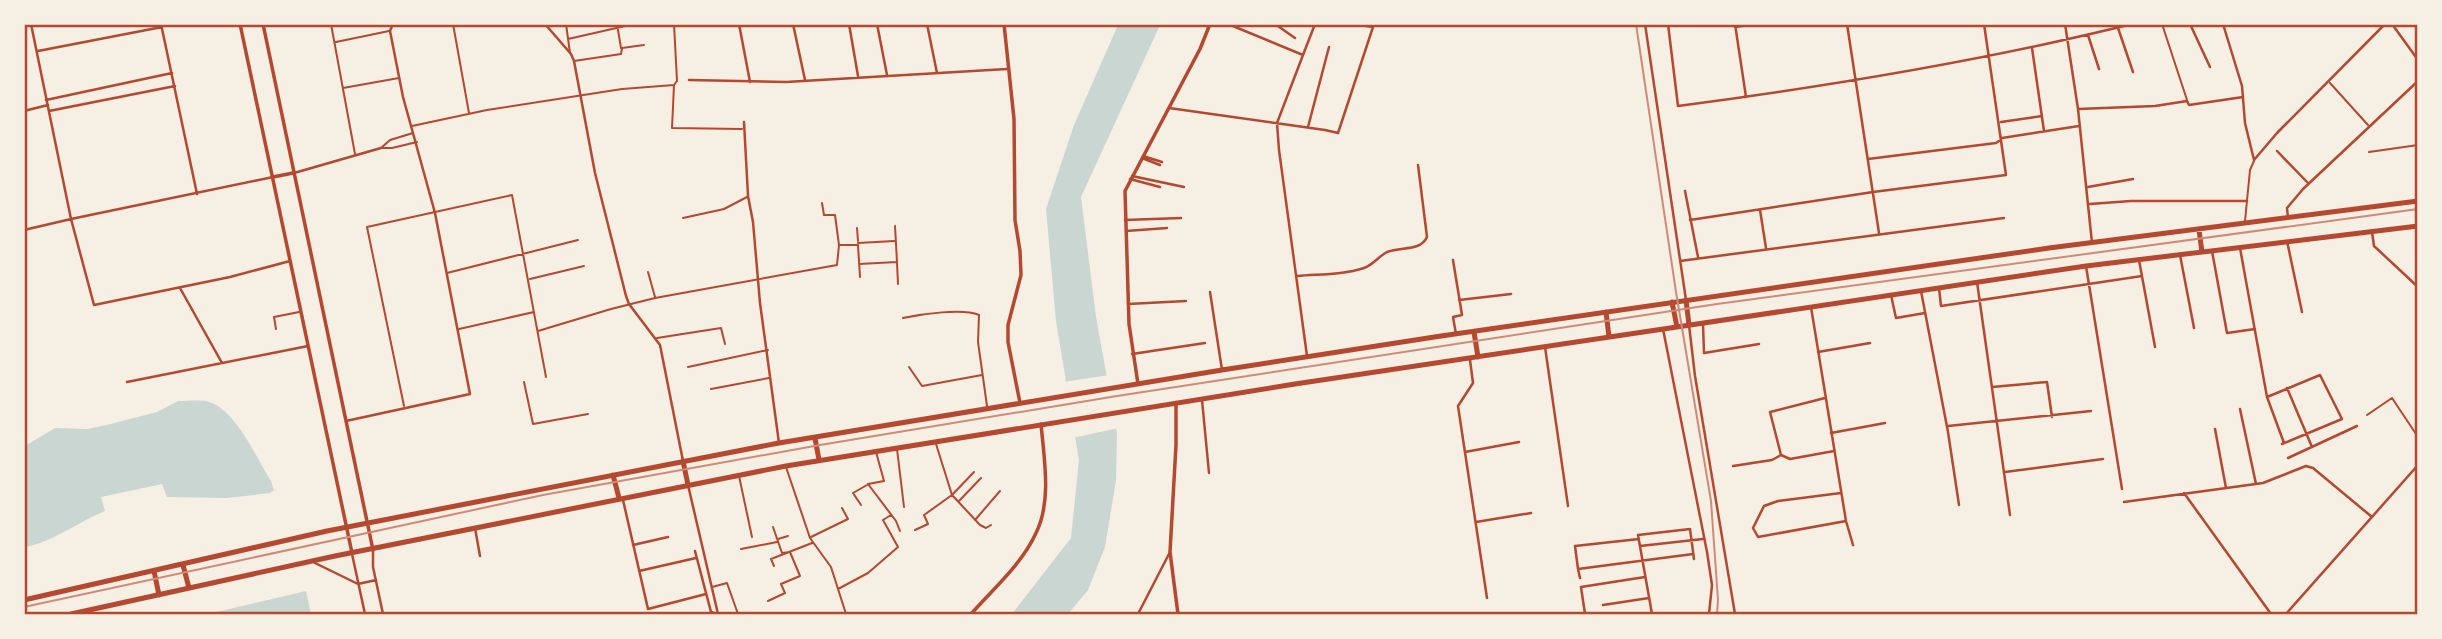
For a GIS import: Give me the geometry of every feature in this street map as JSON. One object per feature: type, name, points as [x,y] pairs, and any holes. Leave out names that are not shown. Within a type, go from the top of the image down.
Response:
[{"type":"highway","points":[[24,600],[367,523],[779,443],[1307,356],[1672,302],[2417,201]]},
{"type":"highway","points":[[71,614],[312,561],[819,460],[936,443],[1117,411],[2086,266],[2417,226]]},
{"type":"highway","points":[[2199,230],[2202,252]]},
{"type":"highway","points":[[1686,300],[1689,325]]},
{"type":"highway","points":[[1672,302],[1677,327]]},
{"type":"highway","points":[[1606,312],[1609,337]]},
{"type":"highway","points":[[1474,332],[1478,357]]},
{"type":"highway","points":[[815,438],[819,460]]},
{"type":"highway","points":[[683,461],[688,485]]},
{"type":"highway","points":[[613,475],[621,498]]},
{"type":"highway","points":[[183,565],[189,588]]},
{"type":"highway","points":[[154,571],[159,595]]},
{"type":"street","points":[[31,24],[71,219],[94,305],[230,277],[290,261]]},
{"type":"street","points":[[240,24],[365,614]]},
{"type":"street","points":[[263,24],[373,550],[383,614]]},
{"type":"street","points":[[346,421],[470,394],[435,213],[411,126],[390,31],[394,24]]},
{"type":"street","points":[[545,24],[574,61],[595,173],[629,304],[660,345],[683,461]]},
{"type":"street","points":[[739,24],[750,82]]},
{"type":"street","points":[[793,24],[805,80]]},
{"type":"street","points":[[849,24],[858,76]]},
{"type":"street","points":[[877,24],[887,75]]},
{"type":"street","points":[[928,24],[937,73]]},
{"type":"street","points":[[1004,24],[1014,120],[1015,220],[1021,275],[1008,333],[1020,405]]},
{"type":"street","points":[[1138,384],[1132,354],[1128,304],[1125,191],[1210,24]]},
{"type":"street","points":[[1228,24],[1303,54]]},
{"type":"street","points":[[1275,24],[1295,38]]},
{"type":"street","points":[[1307,356],[1277,124],[1315,24]]},
{"type":"street","points":[[1169,108],[1338,133],[1374,26],[1353,24]]},
{"type":"street","points":[[1645,24],[1686,300]]},
{"type":"street","points":[[1668,24],[1678,106],[1988,56],[2132,24]]},
{"type":"street","points":[[1746,97],[1735,26],[1757,24]]},
{"type":"street","points":[[1847,24],[1879,233]]},
{"type":"street","points":[[1690,220],[1873,191],[2006,175],[1984,24]]},
{"type":"street","points":[[2064,24],[2087,187],[2092,243]]},
{"type":"street","points":[[2190,24],[2210,67]]},
{"type":"street","points":[[2223,24],[2242,86],[2245,123],[2254,160]]},
{"type":"street","points":[[2254,160],[2385,24]]},
{"type":"street","points":[[2392,24],[2417,60]]},
{"type":"street","points":[[37,51],[162,26],[197,194]]},
{"type":"street","points":[[2119,28],[2133,72]]},
{"type":"street","points":[[2088,35],[2099,69]]},
{"type":"street","points":[[1308,127],[1329,47]]},
{"type":"street","points":[[2032,48],[2045,131]]},
{"type":"street","points":[[690,80],[750,82],[1007,69]]},
{"type":"street","points":[[46,100],[172,73]]},
{"type":"street","points":[[2288,219],[2287,208],[2308,183],[2417,81]]},
{"type":"street","points":[[49,111],[175,86]]},
{"type":"street","points":[[2077,109],[2155,106],[2187,101],[2189,104],[2243,97]]},
{"type":"street","points":[[24,111],[48,105]]},
{"type":"street","points":[[1999,122],[2042,116]]},
{"type":"street","points":[[744,122],[748,196],[779,443]]},
{"type":"street","points":[[1868,159],[1996,144],[2000,140],[2079,126]]},
{"type":"street","points":[[24,230],[293,173],[381,148]]},
{"type":"street","points":[[2277,151],[2308,183]]},
{"type":"street","points":[[1142,157],[1161,163]]},
{"type":"street","points":[[1296,276],[1367,267],[1388,252],[1420,246],[1425,242],[1427,237],[1418,164]]},
{"type":"street","points":[[1131,178],[1184,187]]},
{"type":"street","points":[[1131,178],[1160,187]]},
{"type":"street","points":[[2087,187],[2133,179]]},
{"type":"street","points":[[1685,191],[1698,257]]},
{"type":"street","points":[[2089,204],[2131,201],[2247,201]]},
{"type":"street","points":[[1760,209],[1766,248]]},
{"type":"street","points":[[1125,220],[1181,218]]},
{"type":"street","points":[[1680,261],[2004,218]]},
{"type":"street","points":[[1126,231],[1167,228]]},
{"type":"street","points":[[2372,232],[2374,246],[2417,287]]},
{"type":"street","points":[[2287,241],[2302,312]]},
{"type":"street","points":[[2240,248],[2266,397],[2283,444],[2342,419],[2320,376],[2266,397]]},
{"type":"street","points":[[2212,251],[2227,333],[2255,329]]},
{"type":"street","points":[[2180,255],[2194,328]]},
{"type":"street","points":[[1453,260],[1462,315],[1453,317],[1456,334]]},
{"type":"street","points":[[2139,260],[2155,347]]},
{"type":"street","points":[[2086,266],[2122,489]]},
{"type":"street","points":[[1939,288],[1941,306],[2142,276]]},
{"type":"street","points":[[1977,282],[2010,514]]},
{"type":"street","points":[[180,288],[222,363]]},
{"type":"street","points":[[1921,291],[1959,505]]},
{"type":"street","points":[[1210,292],[1222,370]]},
{"type":"street","points":[[1459,300],[1511,294]]},
{"type":"street","points":[[1891,295],[1896,318],[1926,313]]},
{"type":"street","points":[[1128,304],[1186,301]]},
{"type":"street","points":[[1811,307],[1841,493],[1853,545]]},
{"type":"street","points":[[1703,323],[1704,353],[1759,344]]},
{"type":"street","points":[[1689,325],[1735,614]]},
{"type":"street","points":[[1663,329],[1712,586],[1709,614],[1700,614]]},
{"type":"street","points":[[1132,354],[1205,343]]},
{"type":"street","points":[[1818,352],[1870,343]]},
{"type":"street","points":[[127,382],[308,346]]},
{"type":"street","points":[[1545,346],[1568,506]]},
{"type":"street","points":[[1470,358],[1473,383],[1458,406],[1486,598]]},
{"type":"street","points":[[1991,387],[2046,382],[2052,417]]},
{"type":"street","points":[[2287,388],[2312,447]]},
{"type":"street","points":[[1781,455],[1770,412],[1825,398]]},
{"type":"street","points":[[1202,400],[1209,473]]},
{"type":"street","points":[[1175,403],[1176,445],[1170,552],[1178,614]]},
{"type":"street","points":[[2240,409],[2256,484]]},
{"type":"street","points":[[1947,426],[2091,411]]},
{"type":"street","points":[[1831,433],[1885,423]]},
{"type":"street","points":[[971,614],[1020,559],[1038,531],[1045,489],[1041,424]]},
{"type":"street","points":[[2288,458],[2357,426]]},
{"type":"street","points":[[2215,429],[2227,488]]},
{"type":"street","points":[[1465,452],[1519,442]]},
{"type":"street","points":[[1781,455],[1790,459],[1834,451]]},
{"type":"street","points":[[1733,466],[1772,460],[1781,455]]},
{"type":"street","points":[[2004,472],[2103,459]]},
{"type":"street","points":[[2286,614],[2417,465]]},
{"type":"street","points":[[2124,502],[2256,484],[2306,467],[2313,468],[2372,517]]},
{"type":"street","points":[[688,485],[718,614]]},
{"type":"street","points":[[1841,493],[1777,501],[1764,506],[1753,528],[1758,537],[1846,520]]},
{"type":"street","points":[[2184,493],[2271,614]]},
{"type":"street","points":[[621,498],[648,610],[706,594]]},
{"type":"street","points":[[1476,522],[1531,513]]},
{"type":"street","points":[[475,528],[480,556]]},
{"type":"street","points":[[1578,569],[1643,561],[1693,556],[1690,529],[1638,535],[1639,539],[1640,546],[1643,561],[1650,598],[1652,614]]},
{"type":"street","points":[[633,545],[668,537]]},
{"type":"street","points":[[1580,578],[1575,546],[1639,539]]},
{"type":"street","points":[[1640,546],[1704,539]]},
{"type":"street","points":[[695,551],[711,611],[718,614]]},
{"type":"street","points":[[1138,614],[1170,552]]},
{"type":"street","points":[[639,571],[696,558]]},
{"type":"street","points":[[312,561],[358,584],[376,580]]},
{"type":"street","points":[[1585,614],[1581,587],[1646,577]]},
{"type":"street","points":[[1603,605],[1650,598]]},
{"type":"lane","points":[[331,24],[356,155]]},
{"type":"lane","points":[[453,24],[469,114]]},
{"type":"lane","points":[[566,24],[571,54]]},
{"type":"lane","points":[[569,39],[634,24]]},
{"type":"lane","points":[[674,24],[677,81],[674,85],[673,128],[743,129]]},
{"type":"lane","points":[[2162,24],[2189,104]]},
{"type":"lane","points":[[574,61],[621,54],[618,26]]},
{"type":"lane","points":[[335,43],[390,31]]},
{"type":"lane","points":[[622,48],[644,45]]},
{"type":"lane","points":[[343,88],[400,78]]},
{"type":"lane","points":[[2328,81],[2369,126]]},
{"type":"lane","points":[[411,126],[580,95],[674,85]]},
{"type":"lane","points":[[381,148],[390,140],[414,133]]},
{"type":"lane","points":[[381,148],[417,142]]},
{"type":"lane","points":[[2369,152],[2417,145]]},
{"type":"lane","points":[[2244,225],[2254,160]]},
{"type":"lane","points":[[405,408],[367,228],[512,195],[546,377]]},
{"type":"lane","points":[[683,218],[724,209],[748,196]]},
{"type":"lane","points":[[537,332],[655,298],[835,265],[839,245],[835,215],[824,215],[822,203]]},
{"type":"lane","points":[[895,226],[898,284]]},
{"type":"lane","points":[[857,228],[860,277]]},
{"type":"lane","points":[[446,273],[578,240]]},
{"type":"lane","points":[[839,245],[895,241]]},
{"type":"lane","points":[[859,264],[897,262]]},
{"type":"lane","points":[[529,279],[584,266]]},
{"type":"lane","points":[[648,272],[655,298]]},
{"type":"lane","points":[[276,330],[274,317],[300,312]]},
{"type":"lane","points":[[903,318],[923,313],[971,312],[979,315],[978,342],[988,410]]},
{"type":"lane","points":[[458,329],[534,313]]},
{"type":"lane","points":[[656,338],[722,328],[725,344]]},
{"type":"lane","points":[[688,366],[768,350]]},
{"type":"lane","points":[[909,367],[922,386],[983,375]]},
{"type":"lane","points":[[711,389],[770,378]]},
{"type":"lane","points":[[524,382],[533,424],[588,414]]},
{"type":"lane","points":[[2367,415],[2392,398],[2417,437]]},
{"type":"lane","points":[[936,443],[952,495],[975,521],[986,528],[991,524]]},
{"type":"lane","points":[[897,448],[904,507]]},
{"type":"lane","points":[[861,505],[853,493],[868,484],[884,481],[876,451]]},
{"type":"lane","points":[[786,466],[810,538],[831,567],[846,614]]},
{"type":"lane","points":[[915,530],[928,524],[924,514],[952,495],[974,472]]},
{"type":"lane","points":[[739,475],[752,537]]},
{"type":"lane","points":[[958,502],[981,478]]},
{"type":"lane","points":[[868,484],[891,514],[900,531]]},
{"type":"lane","points":[[975,521],[1000,491]]},
{"type":"lane","points":[[810,538],[848,519],[842,508]]},
{"type":"lane","points":[[838,589],[868,573],[898,547],[883,520],[891,514]]},
{"type":"lane","points":[[773,527],[782,553],[790,551]]},
{"type":"lane","points":[[741,549],[788,536]]},
{"type":"lane","points":[[774,566],[771,559],[813,542]]},
{"type":"lane","points":[[768,601],[785,593],[781,584],[800,576],[790,551]]},
{"type":"lane","points":[[711,588],[727,583],[738,614]]},
{"type":"shaded area","points":[[1118,25],[1160,25],[1081,197],[1096,317],[1117,433],[1116,480],[1105,547],[1088,590],[1068,614],[1012,614],[1071,538],[1079,460],[1056,321],[1046,209],[1074,125]]},
{"type":"shaded area","points":[[178,401],[206,401],[227,413],[244,435],[274,490],[270,493],[227,498],[167,497],[162,484],[101,497],[105,511],[46,541],[25,547],[25,446],[55,428],[87,429],[111,424],[157,412]]},
{"type":"shaded area","points":[[306,591],[311,614],[208,614]]},
{"type":"pier","points":[[1110,375],[1119,428],[1072,438],[1063,382]]},
{"type":"railway","points":[[1636,24],[1676,292],[1711,501],[1717,614]]},
{"type":"railway","points":[[24,607],[543,495],[820,445],[1117,396],[1717,304],[2418,209]]}]
